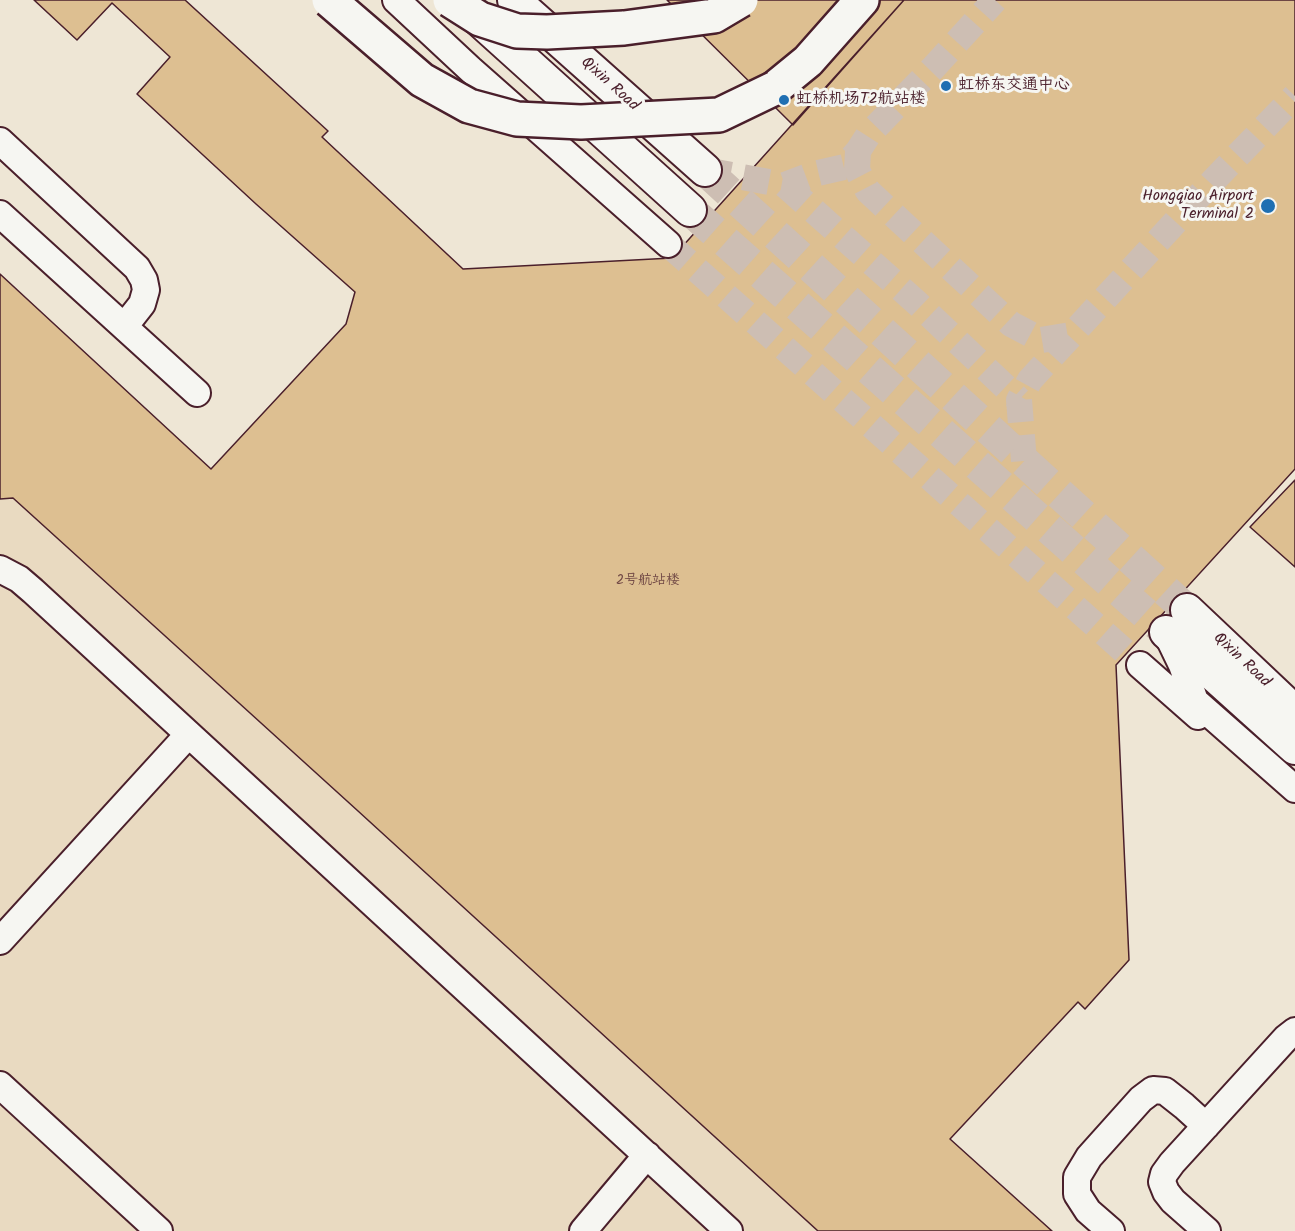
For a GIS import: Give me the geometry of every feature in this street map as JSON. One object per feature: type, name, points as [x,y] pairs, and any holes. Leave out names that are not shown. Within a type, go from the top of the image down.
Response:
[{"type":"highway","points":[[329,0],[422,80],[469,106],[517,119],[582,122],[719,115],[775,88],[808,61],[862,0]]},
{"type":"highway","points":[[450,0],[480,19],[517,31],[548,32],[624,28],[714,16],[741,0]]},
{"type":"main road","points":[[457,0],[690,210]]},
{"type":"main road","name":"Qixin Road","points":[[514,0],[705,170]]},
{"type":"main road","points":[[1176,621],[1295,695]]},
{"type":"main road","points":[[1176,621],[1295,748]]},
{"type":"main road","name":"Qixin Road","points":[[1176,621],[1295,712]]},
{"type":"street","points":[[396,0],[470,69],[668,244]]},
{"type":"street","points":[[0,141],[137,268],[144,280],[146,290],[142,304],[123,325]]},
{"type":"street","points":[[0,214],[197,393]]},
{"type":"street","points":[[0,569],[19,579],[33,591],[729,1231]]},
{"type":"street","points":[[1176,621],[1182,665],[1194,701],[1293,793]]},
{"type":"street","points":[[1140,664],[1293,793]]},
{"type":"street","points":[[0,941],[188,735]]},
{"type":"street","points":[[1207,1231],[1166,1192],[1162,1182],[1164,1174],[1172,1162],[1295,1031]]},
{"type":"street","points":[[0,1084],[159,1231]]},
{"type":"street","points":[[1111,1231],[1088,1211],[1077,1194],[1077,1177],[1089,1157],[1141,1099],[1153,1090],[1165,1091],[1206,1126]]},
{"type":"street","points":[[583,1231],[646,1155]]},
{"type":"shaded area","points":[[34,0],[185,0],[322,137],[464,269],[672,258],[1295,0],[1295,469],[1116,665],[1129,960],[1085,1009],[1077,1002],[950,1139],[1052,1231],[0,1231],[0,274],[211,469],[346,325],[355,293],[137,94],[170,57],[112,4],[77,40]]},
{"type":"building","points":[[34,0],[185,0],[328,131],[322,137],[463,269],[672,258],[904,0],[1295,0],[1295,469],[1116,665],[1129,960],[1085,1009],[1078,1002],[950,1139],[1052,1231],[818,1231],[13,498],[0,499],[0,274],[211,469],[346,324],[355,292],[137,94],[170,57],[112,3],[77,40]]},
{"type":"building","points":[[667,0],[904,0],[793,125]]},
{"type":"building","points":[[1295,480],[1295,567],[1250,527]]},
{"type":"tunnel","points":[[705,170],[785,185],[814,174],[844,167],[869,134],[995,0]]},
{"type":"tunnel","points":[[1024,461],[1019,400],[1030,380],[1214,180],[1295,96]]},
{"type":"tunnel","points":[[858,151],[857,170],[868,191],[1011,324],[1041,340],[1071,335]]},
{"type":"tunnel","points":[[705,170],[1187,610]]},
{"type":"tunnel","points":[[785,185],[917,303],[1019,400]]},
{"type":"tunnel","points":[[690,210],[1166,632]]},
{"type":"tunnel","points":[[668,244],[1140,665]]},
{"type":"place","name":"虹桥东交通中心","points":[[946,86]]},
{"type":"place","name":"虹桥机场T2航站楼","points":[[784,100]]},
{"type":"place","name":"Hongqiao Airport Terminal 2","points":[[1268,206]]}]
